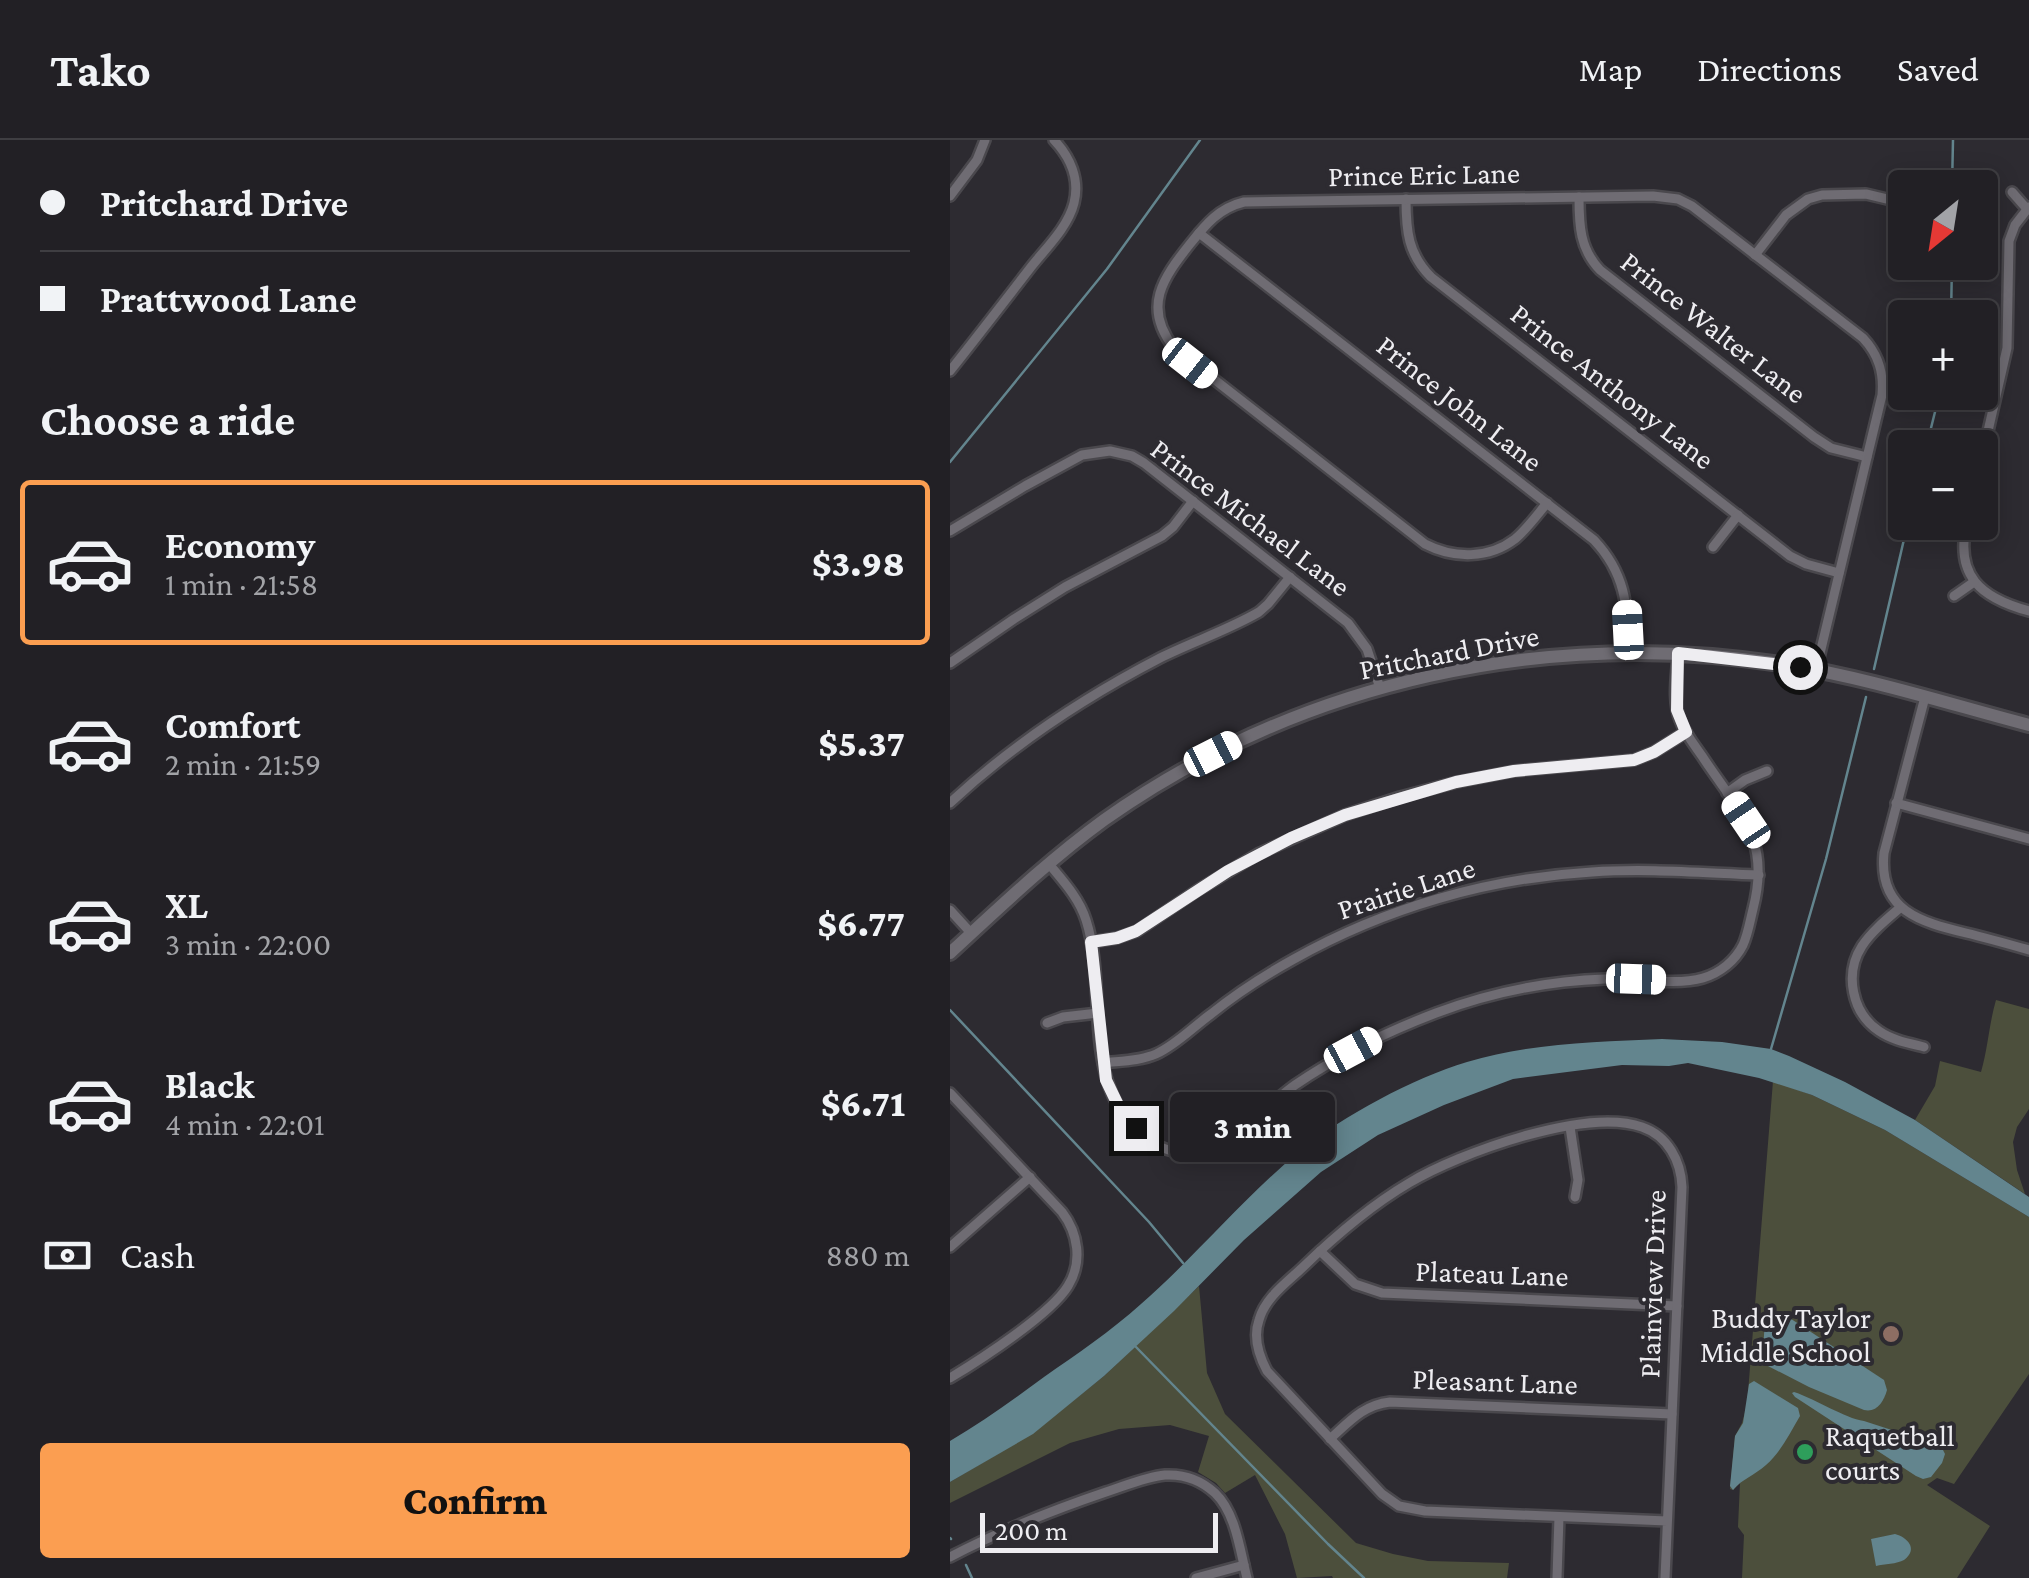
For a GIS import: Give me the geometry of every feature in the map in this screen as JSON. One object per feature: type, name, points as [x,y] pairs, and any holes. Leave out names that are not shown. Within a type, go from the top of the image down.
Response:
[{"type":"street","points":[[950,196],[977,160],[985,140]]},
{"type":"street","points":[[950,371],[1071,213],[1076,195],[1075,176],[1068,158],[1054,140]]},
{"type":"street","points":[[1989,430],[2008,340],[2009,241],[2028,208],[2012,192]]},
{"type":"street","points":[[1755,254],[1786,215],[1812,198],[1866,194],[1886,199]]},
{"type":"street","name":"Prince Eric Lane","points":[[1547,503],[1520,534],[1498,548],[1464,555],[1438,550],[1417,539],[1174,348],[1159,317],[1162,282],[1215,215],[1244,202],[1653,196],[1678,199],[1697,209],[1848,326],[1876,354],[1882,373],[1883,390],[1816,670]]},
{"type":"street","name":"Prince Walter Lane","points":[[1579,197],[1582,244],[1600,270],[1824,444],[1867,458]]},
{"type":"street","name":"Prince Anthony Lane","points":[[1406,200],[1408,243],[1431,277],[1796,559],[1839,572]]},
{"type":"street","name":"Prince John Lane","points":[[1199,232],[1594,540],[1614,568],[1626,602],[1628,652]]},
{"type":"street","name":"Prince Michael Lane","points":[[950,531],[1072,460],[1095,452],[1132,456],[1353,628],[1366,649],[1380,688]]},
{"type":"street","points":[[950,663],[1080,578],[1162,536],[1193,502]]},
{"type":"street","points":[[1714,547],[1738,515]]},
{"type":"street","points":[[1964,540],[1963,554],[1974,582],[2002,603],[2029,611]]},
{"type":"street","points":[[950,803],[1036,734],[1099,692],[1258,612],[1290,577]]},
{"type":"street","points":[[1954,596],[1974,582]]},
{"type":"street","points":[[1048,864],[1079,903],[1087,921],[1103,1064],[1111,1094],[1142,1135],[1162,1148],[1176,1152],[1206,1150],[1229,1138],[1268,1105],[1334,1060],[1372,1039],[1445,1009],[1552,984],[1606,979],[1691,980],[1714,974],[1728,964],[1742,946],[1757,894],[1758,850],[1753,834],[1686,732],[1677,710],[1678,653]]},
{"type":"street","name":"Pritchard Drive","points":[[950,953],[1048,864],[1107,818],[1188,768],[1267,728],[1322,707],[1380,688],[1474,666],[1542,657],[1678,653],[1816,670],[2029,725]]},
{"type":"street","points":[[1924,697],[1884,853],[1889,890],[1901,907],[1927,923],[2029,950]]},
{"type":"street","points":[[1091,942],[1136,931],[1228,871],[1345,815],[1419,792],[1514,771],[1634,760],[1686,732]]},
{"type":"street","points":[[1727,793],[1768,771]]},
{"type":"street","points":[[1896,803],[2029,839]]},
{"type":"street","name":"Prairie Lane","points":[[1103,1064],[1158,1052],[1293,959],[1350,931],[1435,900],[1498,884],[1586,872],[1759,874]]},
{"type":"street","points":[[1901,907],[1861,947],[1853,970],[1853,990],[1864,1016],[1878,1030],[1924,1047]]},
{"type":"street","points":[[950,910],[972,933]]},
{"type":"street","points":[[1047,1023],[1098,1013]]},
{"type":"street","points":[[950,1378],[999,1346],[1057,1300],[1072,1278],[1078,1254],[1074,1232],[1062,1212],[952,1099]]},
{"type":"street","name":"Plainview Drive","points":[[1665,1578],[1682,1180],[1671,1150],[1658,1136],[1635,1125],[1570,1127],[1502,1142],[1430,1172],[1371,1208],[1320,1250],[1266,1304],[1257,1336],[1260,1356],[1270,1376],[1382,1494],[1403,1508],[1667,1521]]},
{"type":"street","points":[[1570,1127],[1578,1180],[1575,1197]]},
{"type":"street","points":[[950,1247],[1030,1177]]},
{"type":"street","name":"Plateau Lane","points":[[1320,1250],[1355,1284],[1382,1293],[1677,1306]]},
{"type":"street","name":"Pleasant Lane","points":[[1330,1440],[1364,1410],[1390,1402],[1672,1414]]},
{"type":"street","points":[[950,1556],[1065,1506],[1168,1475],[1201,1483],[1222,1500],[1247,1578]]},
{"type":"street","points":[[1557,1578],[1560,1517]]},
{"type":"street","points":[[1196,1578],[1244,1564]]},
{"type":"green space","points":[[1996,1000],[2029,1009],[2029,1109],[2013,1142],[2025,1194],[1915,1120],[1935,1086],[1940,1061],[1981,1072]]},
{"type":"green space","name":"Buddy Taylor Middle School","points":[[1773,1081],[1885,1130],[2029,1217],[2029,1374],[1954,1484],[1937,1478],[1927,1485],[1990,1526],[1957,1578],[1742,1578],[1740,1483],[1730,1489],[1735,1436],[1747,1405]]},
{"type":"green space","points":[[1199,1286],[1207,1373],[1225,1414],[1356,1543],[1428,1561],[1509,1563],[1507,1578],[1297,1578],[1285,1534],[1255,1475],[1225,1493],[1198,1472],[1209,1436],[1170,1425],[1119,1429],[1070,1443],[950,1503],[950,1482],[1033,1433],[1104,1376]]},
{"type":"water","points":[[1662,1039],[1771,1049],[1845,1082],[1915,1120],[2029,1197],[2029,1217],[1885,1130],[1812,1095],[1759,1078],[1688,1063],[1622,1065],[1513,1079],[1378,1135],[1321,1172],[1244,1240],[1104,1376],[1033,1434],[950,1482],[950,1441],[1118,1324],[1279,1169],[1337,1125],[1379,1099],[1467,1062],[1563,1044]]},
{"type":"water","points":[[1779,1311],[1884,1380],[1887,1390],[1879,1405],[1864,1410],[1768,1366],[1763,1359],[1765,1322],[1770,1313]]},
{"type":"water","points":[[1754,1381],[1798,1408],[1800,1416],[1771,1460],[1733,1490],[1730,1486],[1735,1436],[1743,1423],[1749,1384]]},
{"type":"water","points":[[1794,1392],[1848,1416],[1941,1446],[1945,1454],[1942,1463],[1931,1477],[1916,1476],[1795,1397]]},
{"type":"water","points":[[1895,1534],[1910,1544],[1911,1552],[1901,1561],[1876,1566],[1871,1539]]},
{"type":"waterway","points":[[950,462],[1107,269],[1200,140]]},
{"type":"waterway","points":[[1952,170],[1953,140]]},
{"type":"waterway","points":[[1951,300],[1952,280]]},
{"type":"waterway","points":[[1930,430],[1936,410]]},
{"type":"waterway","points":[[1874,669],[1904,540]]},
{"type":"waterway","points":[[1771,1049],[1826,859],[1866,697]]},
{"type":"waterway","points":[[950,1010],[1183,1263]]},
{"type":"waterway","points":[[1136,1347],[1364,1578]]},
{"type":"waterway","points":[[966,1565],[972,1578]]},
{"type":"place","name":"Buddy Taylor Middle School","points":[[1891,1334]]},
{"type":"place","name":"Raquetball courts","points":[[1805,1452]]},
{"type":"route","points":[[1136,1128],[1120,1109],[1106,1080],[1091,942],[1136,931],[1258,854],[1345,815],[1456,782],[1648,755],[1686,732],[1677,710],[1678,653],[1800,667]]}]
